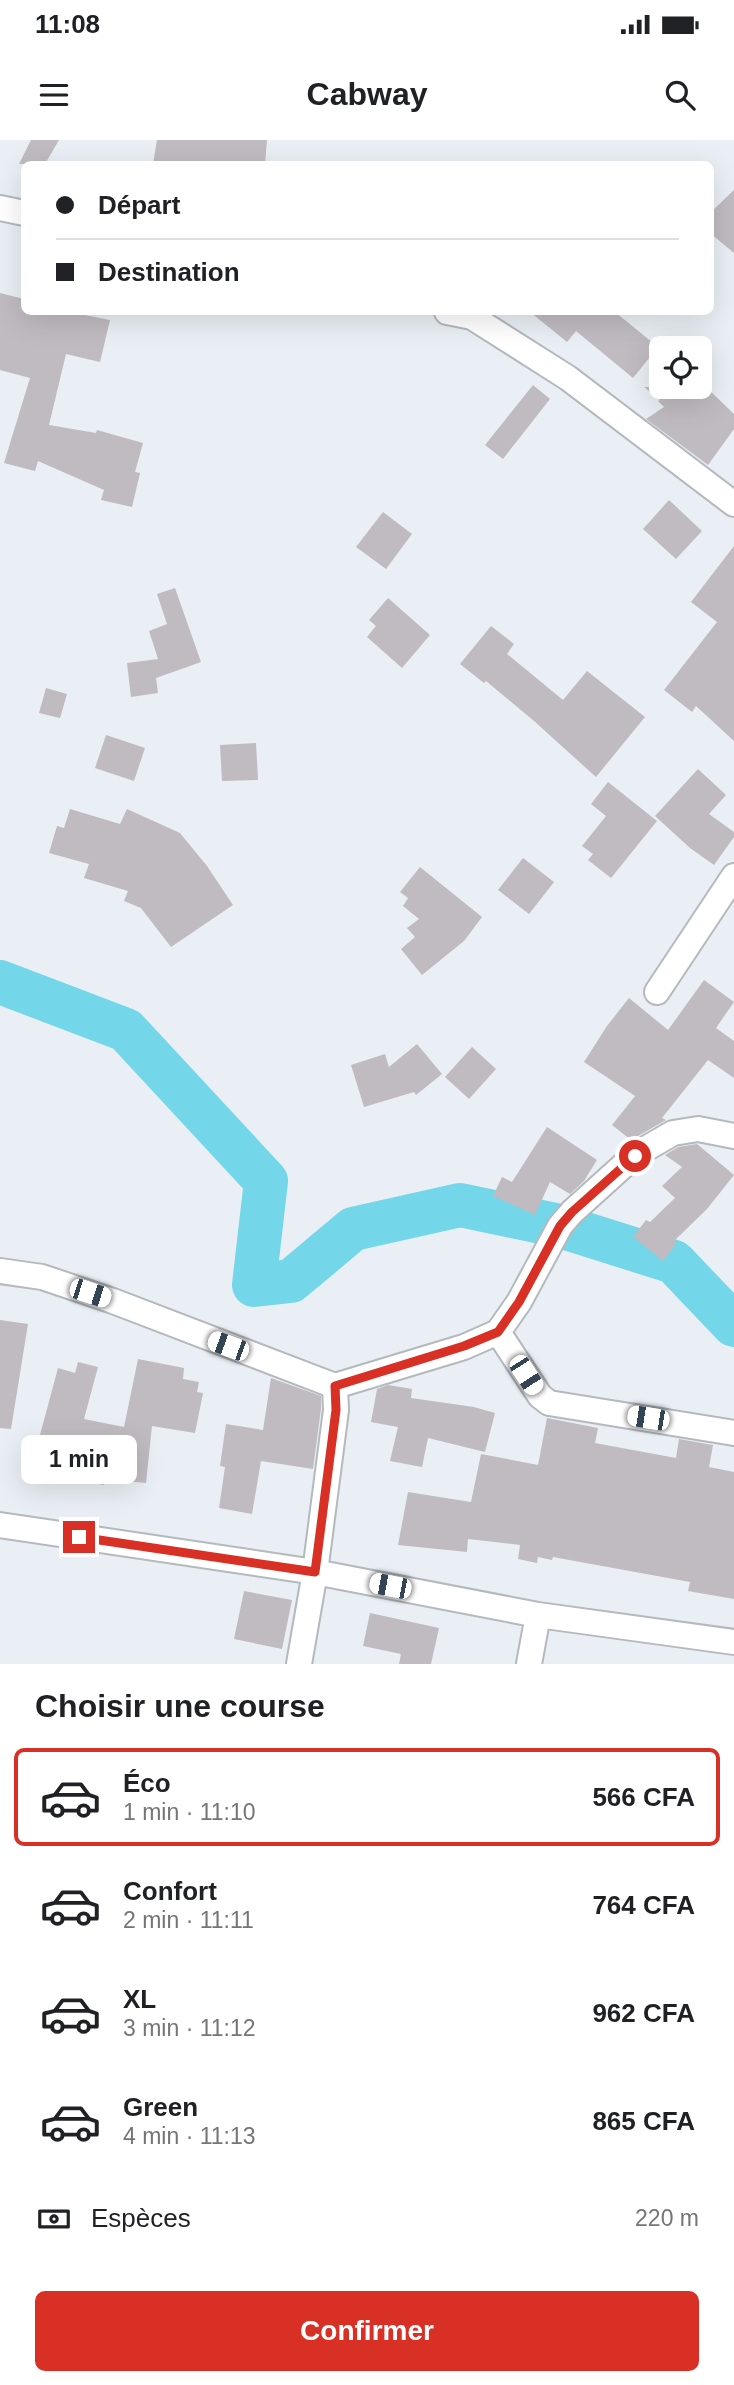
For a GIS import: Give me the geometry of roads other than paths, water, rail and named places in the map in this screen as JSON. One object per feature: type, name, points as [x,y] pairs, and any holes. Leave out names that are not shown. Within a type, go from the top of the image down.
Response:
[{"type":"street","points":[[0,208],[21,213]]},
{"type":"street","points":[[462,315],[472,317],[568,378],[734,504]]},
{"type":"street","points":[[657,992],[734,876]]},
{"type":"street","points":[[0,1271],[42,1277],[114,1301],[335,1386],[464,1346],[498,1332],[519,1302],[560,1226],[635,1156],[673,1133],[698,1129],[734,1136]]},
{"type":"street","points":[[498,1332],[540,1396],[549,1403],[734,1433]]},
{"type":"street","points":[[299,1664],[315,1572],[336,1410],[335,1386]]},
{"type":"street","points":[[0,1525],[315,1572],[538,1615],[734,1642]]},
{"type":"street","points":[[529,1664],[538,1615]]},
{"type":"waterway","points":[[0,982],[126,1030],[266,1181],[254,1285],[291,1281],[353,1229],[460,1205],[560,1226],[674,1262],[734,1325]]}]
